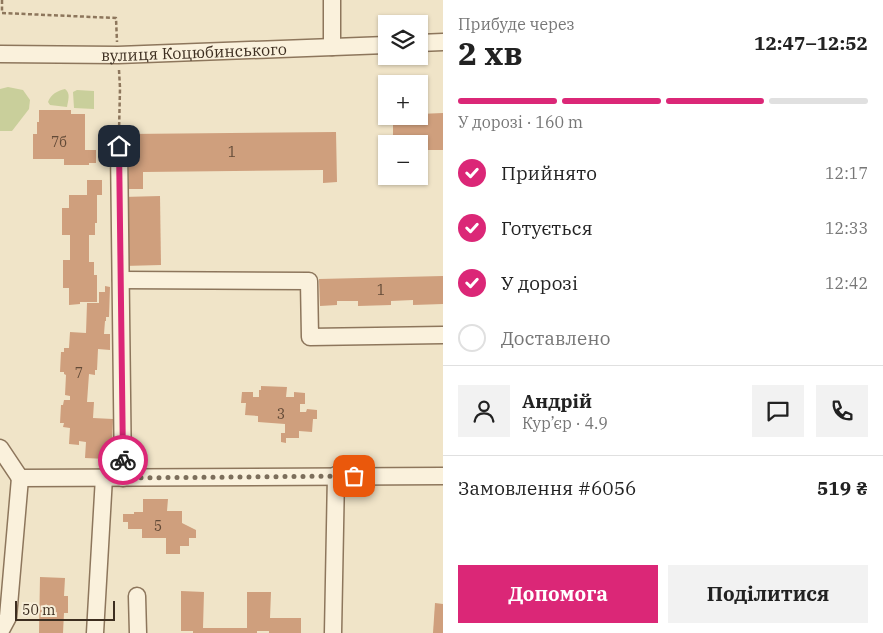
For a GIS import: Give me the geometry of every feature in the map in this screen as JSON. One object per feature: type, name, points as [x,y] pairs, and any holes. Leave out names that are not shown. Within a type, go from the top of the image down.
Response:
[{"type":"street","points":[[332,0],[332,47]]},
{"type":"street","points":[[428,43],[443,42]]},
{"type":"street","name":"вулиця Коцюбинського","points":[[0,54],[118,55],[378,45]]},
{"type":"street","points":[[119,146],[123,478]]},
{"type":"street","points":[[121,280],[309,281],[310,337],[443,335]]},
{"type":"street","points":[[0,448],[20,478],[8,616],[0,632]]},
{"type":"street","points":[[333,633],[336,475]]},
{"type":"street","points":[[20,478],[336,475],[443,476]]},
{"type":"street","points":[[95,633],[104,477]]},
{"type":"street","points":[[137,596],[138,633]]},
{"type":"path","points":[[2,0],[2,13],[116,18],[120,88],[119,146]]},
{"type":"green space","points":[[8,87],[23,90],[30,100],[29,109],[12,131],[0,131],[0,89]]},
{"type":"green space","points":[[65,89],[69,95],[67,107],[50,105],[49,99],[57,92]]},
{"type":"green space","points":[[77,90],[94,91],[94,109],[74,108],[73,92]]},
{"type":"building","points":[[39,110],[71,110],[71,114],[85,114],[85,150],[96,150],[96,163],[89,163],[89,165],[64,165],[64,159],[33,159],[33,134],[37,134]]},
{"type":"building","points":[[443,113],[443,150],[428,150],[428,135],[393,135],[393,125],[428,125],[428,114]]},
{"type":"building","points":[[336,132],[337,182],[323,183],[323,170],[143,172],[143,189],[129,189],[128,134]]},
{"type":"building","points":[[87,180],[102,180],[102,195],[97,195],[95,235],[89,235],[89,262],[94,262],[94,275],[97,275],[97,302],[80,302],[80,304],[69,305],[69,288],[63,288],[63,260],[70,260],[70,235],[62,235],[62,208],[69,208],[69,195],[87,195]]},
{"type":"building","points":[[160,196],[161,265],[124,266],[123,197]]},
{"type":"building","points":[[443,276],[443,304],[413,305],[413,300],[391,301],[391,305],[358,306],[358,301],[337,301],[337,305],[320,306],[319,279]]},
{"type":"building","points":[[105,286],[110,287],[109,317],[106,317],[104,334],[110,334],[110,350],[98,349],[97,370],[95,370],[95,375],[89,374],[87,402],[94,402],[93,418],[113,419],[112,443],[107,443],[106,459],[85,458],[86,442],[79,441],[79,445],[69,444],[70,428],[63,427],[64,423],[60,423],[61,405],[63,405],[64,400],[70,400],[70,396],[65,395],[66,375],[64,372],[60,372],[61,352],[64,352],[64,348],[69,348],[70,332],[86,333],[87,303],[99,303],[99,292],[105,292]]},
{"type":"building","points":[[261,386],[287,387],[286,397],[294,397],[294,392],[305,393],[305,404],[300,404],[300,412],[306,412],[307,409],[317,410],[317,419],[313,419],[312,432],[299,431],[299,438],[286,438],[286,443],[281,442],[281,433],[285,433],[285,424],[258,422],[258,416],[245,415],[246,403],[241,403],[242,392],[253,392],[253,397],[259,397]]},
{"type":"building","points":[[143,499],[168,499],[167,511],[182,511],[182,523],[196,530],[196,538],[189,538],[189,546],[180,546],[180,554],[166,554],[166,538],[142,538],[142,529],[128,529],[128,522],[123,522],[123,514],[143,512]]},
{"type":"building","points":[[40,577],[65,578],[64,596],[68,596],[68,613],[64,613],[63,633],[39,633]]},
{"type":"building","points":[[181,591],[204,592],[203,628],[247,628],[247,592],[271,592],[270,618],[301,618],[301,633],[257,631],[257,633],[193,633],[193,631],[181,631]]},
{"type":"building","points":[[435,603],[443,604],[443,633],[433,633]]},
{"type":"way so far","points":[[123,460],[123,478],[354,476]]},
{"type":"route","points":[[119,146],[123,460]]}]
